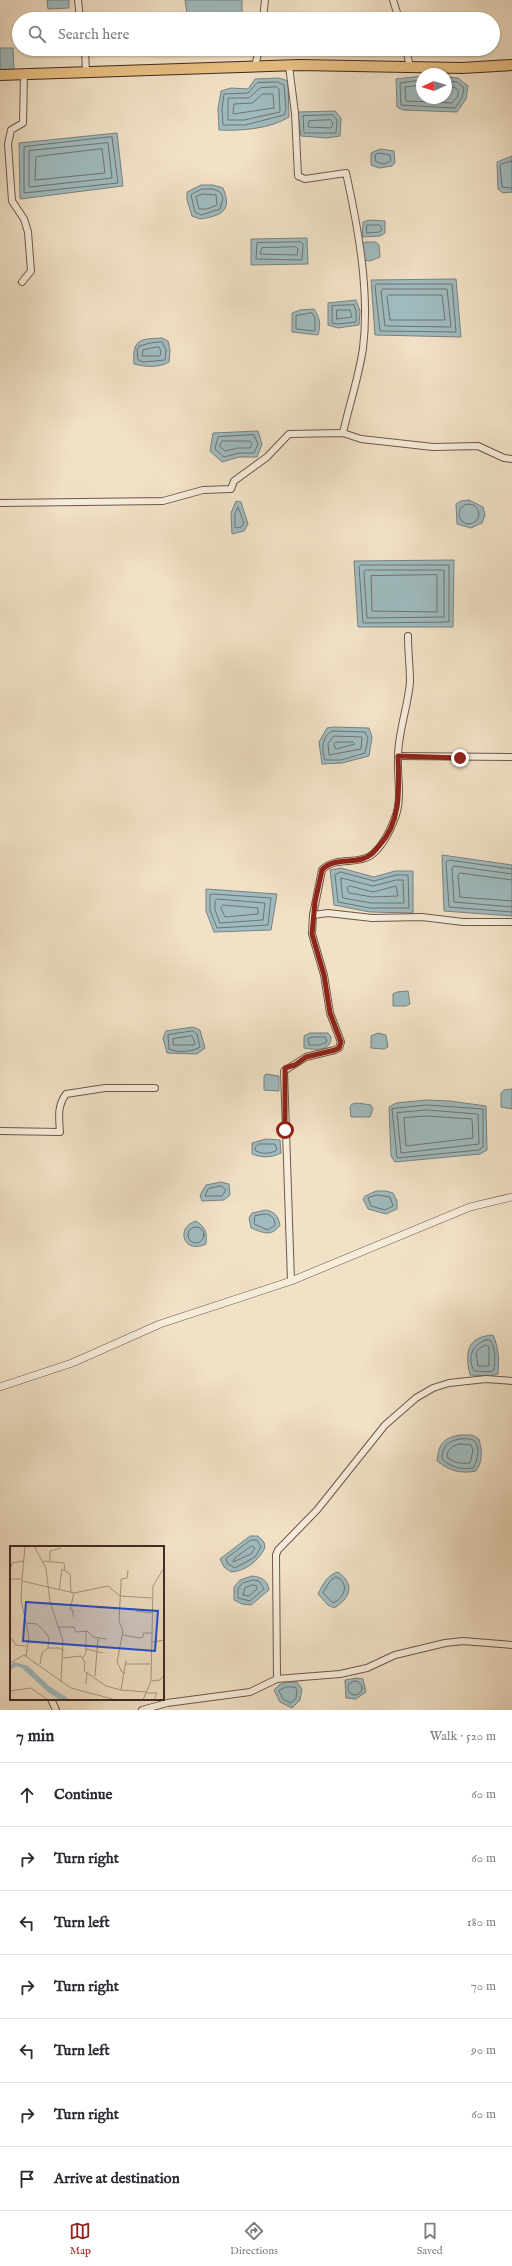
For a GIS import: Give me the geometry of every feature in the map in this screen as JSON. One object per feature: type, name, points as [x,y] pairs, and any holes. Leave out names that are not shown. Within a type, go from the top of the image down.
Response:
[{"type":"highway","points":[[0,75],[289,66],[462,68],[512,65]]},
{"type":"street","points":[[78,0],[79,12]]},
{"type":"street","points":[[264,12],[265,0]]},
{"type":"street","points":[[393,0],[397,12]]},
{"type":"street","points":[[85,56],[86,73]]},
{"type":"street","points":[[255,67],[257,56]]},
{"type":"street","points":[[408,56],[410,67]]},
{"type":"street","points":[[289,66],[295,113],[298,176],[305,179],[346,173],[358,228],[365,320],[359,368],[343,433]]},
{"type":"street","points":[[22,282],[31,271],[28,232],[24,218],[12,201],[8,144],[11,130],[23,123],[24,74]]},
{"type":"street","points":[[0,503],[163,501],[203,490],[231,489],[234,481],[267,457],[289,434],[343,433],[361,439],[433,447],[478,446],[504,458],[512,459]]},
{"type":"street","points":[[291,1281],[284,1071],[306,1057],[339,1048],[341,1042],[330,1013],[324,975],[312,934],[313,915],[322,870],[325,866],[339,862],[362,859],[371,855],[384,840],[396,814],[399,797],[398,756],[410,683],[408,636]]},
{"type":"street","points":[[398,756],[512,757]]},
{"type":"street","points":[[313,915],[328,914],[372,918],[422,917],[463,922],[512,922]]},
{"type":"street","points":[[0,1131],[60,1132],[59,1111],[61,1101],[66,1094],[105,1088],[155,1088]]},
{"type":"street","points":[[0,1387],[72,1363],[160,1324],[291,1281],[470,1207],[512,1197]]},
{"type":"street","points":[[277,1678],[276,1556],[278,1550],[317,1510],[372,1439],[385,1425],[416,1398],[432,1388],[449,1382],[486,1379],[512,1381]]},
{"type":"street","points":[[142,1710],[167,1703],[250,1692],[277,1678],[340,1674],[366,1668],[395,1655],[445,1643],[464,1641],[512,1645]]},
{"type":"street","points":[[51,1700],[56,1710]]},
{"type":"water","points":[[47,0],[69,0],[69,8],[48,9]]},
{"type":"water","points":[[185,0],[242,0],[242,12],[187,12]]},
{"type":"water","points":[[0,48],[12,48],[14,71],[0,71]]},
{"type":"water","points":[[416,77],[416,104],[452,104],[452,78],[458,78],[468,86],[466,99],[457,112],[403,110],[397,107],[396,79]]},
{"type":"water","points":[[279,78],[288,81],[289,117],[264,127],[219,130],[218,109],[221,91],[231,88],[248,89],[255,79]]},
{"type":"water","points":[[335,111],[341,118],[340,136],[327,138],[301,136],[298,112]]},
{"type":"water","points":[[117,133],[123,186],[20,199],[19,143]]},
{"type":"water","points":[[380,149],[394,151],[395,163],[392,166],[379,168],[371,165],[371,153]]},
{"type":"water","points":[[512,156],[512,192],[503,193],[498,189],[497,162]]},
{"type":"water","points":[[201,185],[213,185],[223,188],[227,202],[226,207],[219,214],[200,219],[192,216],[187,200],[187,192]]},
{"type":"water","points":[[370,220],[385,221],[385,233],[380,236],[362,237],[363,222]]},
{"type":"water","points":[[307,238],[308,264],[251,265],[251,239]]},
{"type":"water","points":[[376,242],[379,245],[380,257],[370,261],[363,260],[363,243]]},
{"type":"water","points":[[456,279],[461,337],[375,335],[371,280]]},
{"type":"water","points":[[356,300],[360,311],[359,325],[338,328],[328,325],[328,303]]},
{"type":"water","points":[[314,309],[318,315],[318,335],[292,332],[292,313],[300,310]]},
{"type":"water","points":[[162,338],[168,341],[170,350],[169,362],[152,366],[134,364],[134,350],[139,342],[148,339]]},
{"type":"water","points":[[258,431],[262,444],[257,457],[239,457],[222,462],[210,451],[213,433]]},
{"type":"water","points":[[469,500],[483,507],[485,515],[482,523],[471,528],[457,524],[456,504],[461,501]]},
{"type":"water","points":[[236,501],[241,502],[248,524],[244,531],[232,534],[231,513]]},
{"type":"water","points":[[454,560],[453,627],[358,627],[354,561]]},
{"type":"water","points":[[327,728],[369,728],[372,737],[369,756],[342,763],[322,764],[319,742]]},
{"type":"water","points":[[442,855],[512,865],[512,916],[444,911]]},
{"type":"water","points":[[341,868],[374,877],[395,871],[413,871],[413,913],[370,912],[334,905],[330,870]]},
{"type":"water","points":[[206,889],[277,894],[271,930],[214,932],[206,911]]},
{"type":"water","points":[[408,991],[410,1004],[406,1006],[393,1006],[393,994]]},
{"type":"water","points":[[193,1027],[200,1030],[205,1048],[197,1054],[167,1053],[163,1038],[166,1031]]},
{"type":"water","points":[[310,1033],[328,1033],[331,1037],[326,1048],[304,1048],[304,1036]]},
{"type":"water","points":[[378,1033],[386,1035],[388,1047],[384,1049],[371,1048],[371,1036]]},
{"type":"water","points":[[266,1074],[279,1076],[279,1091],[264,1090],[264,1076]]},
{"type":"water","points":[[512,1089],[512,1109],[501,1107],[501,1093],[504,1090]]},
{"type":"water","points":[[426,1100],[450,1101],[486,1106],[487,1150],[480,1154],[395,1162],[391,1156],[389,1107],[396,1103]]},
{"type":"water","points":[[358,1103],[371,1105],[373,1109],[370,1117],[351,1117],[350,1107],[352,1104]]},
{"type":"water","points":[[266,1139],[280,1140],[281,1153],[266,1157],[252,1154],[252,1143]]},
{"type":"water","points":[[221,1182],[229,1184],[230,1195],[224,1200],[202,1201],[200,1195],[206,1185]]},
{"type":"water","points":[[376,1191],[393,1193],[397,1201],[397,1209],[386,1214],[368,1209],[363,1199],[365,1196]]},
{"type":"water","points":[[266,1210],[274,1213],[277,1217],[280,1225],[277,1229],[267,1233],[251,1228],[249,1218],[252,1213]]},
{"type":"water","points":[[196,1221],[204,1228],[206,1244],[192,1246],[184,1239],[184,1234],[185,1229],[189,1224]]},
{"type":"water","points":[[493,1335],[498,1354],[498,1374],[490,1376],[470,1375],[468,1367],[468,1353],[470,1348],[477,1339],[484,1336]]},
{"type":"water","points":[[459,1435],[472,1435],[479,1439],[481,1456],[480,1463],[476,1471],[455,1471],[437,1461],[442,1443],[449,1438]]},
{"type":"water","points":[[250,1536],[258,1536],[264,1542],[265,1548],[259,1557],[247,1567],[242,1570],[231,1572],[224,1567],[220,1559]]},
{"type":"water","points":[[338,1572],[347,1581],[349,1591],[344,1600],[334,1608],[328,1605],[318,1594],[328,1578],[334,1573]]},
{"type":"water","points":[[252,1576],[266,1581],[269,1590],[251,1605],[242,1604],[234,1600],[234,1587],[240,1580]]},
{"type":"water","points":[[357,1678],[363,1679],[366,1692],[356,1699],[346,1698],[345,1680]]},
{"type":"water","points":[[286,1682],[297,1682],[302,1689],[300,1700],[292,1708],[280,1702],[274,1690],[279,1685]]},
{"type":"route","points":[[285,1130],[285,1068],[295,1065],[306,1057],[335,1050],[339,1048],[341,1042],[330,1013],[326,998],[324,975],[316,952],[312,934],[315,902],[322,870],[325,866],[349,860],[362,859],[371,855],[384,840],[396,814],[399,797],[398,756],[460,758]]}]
